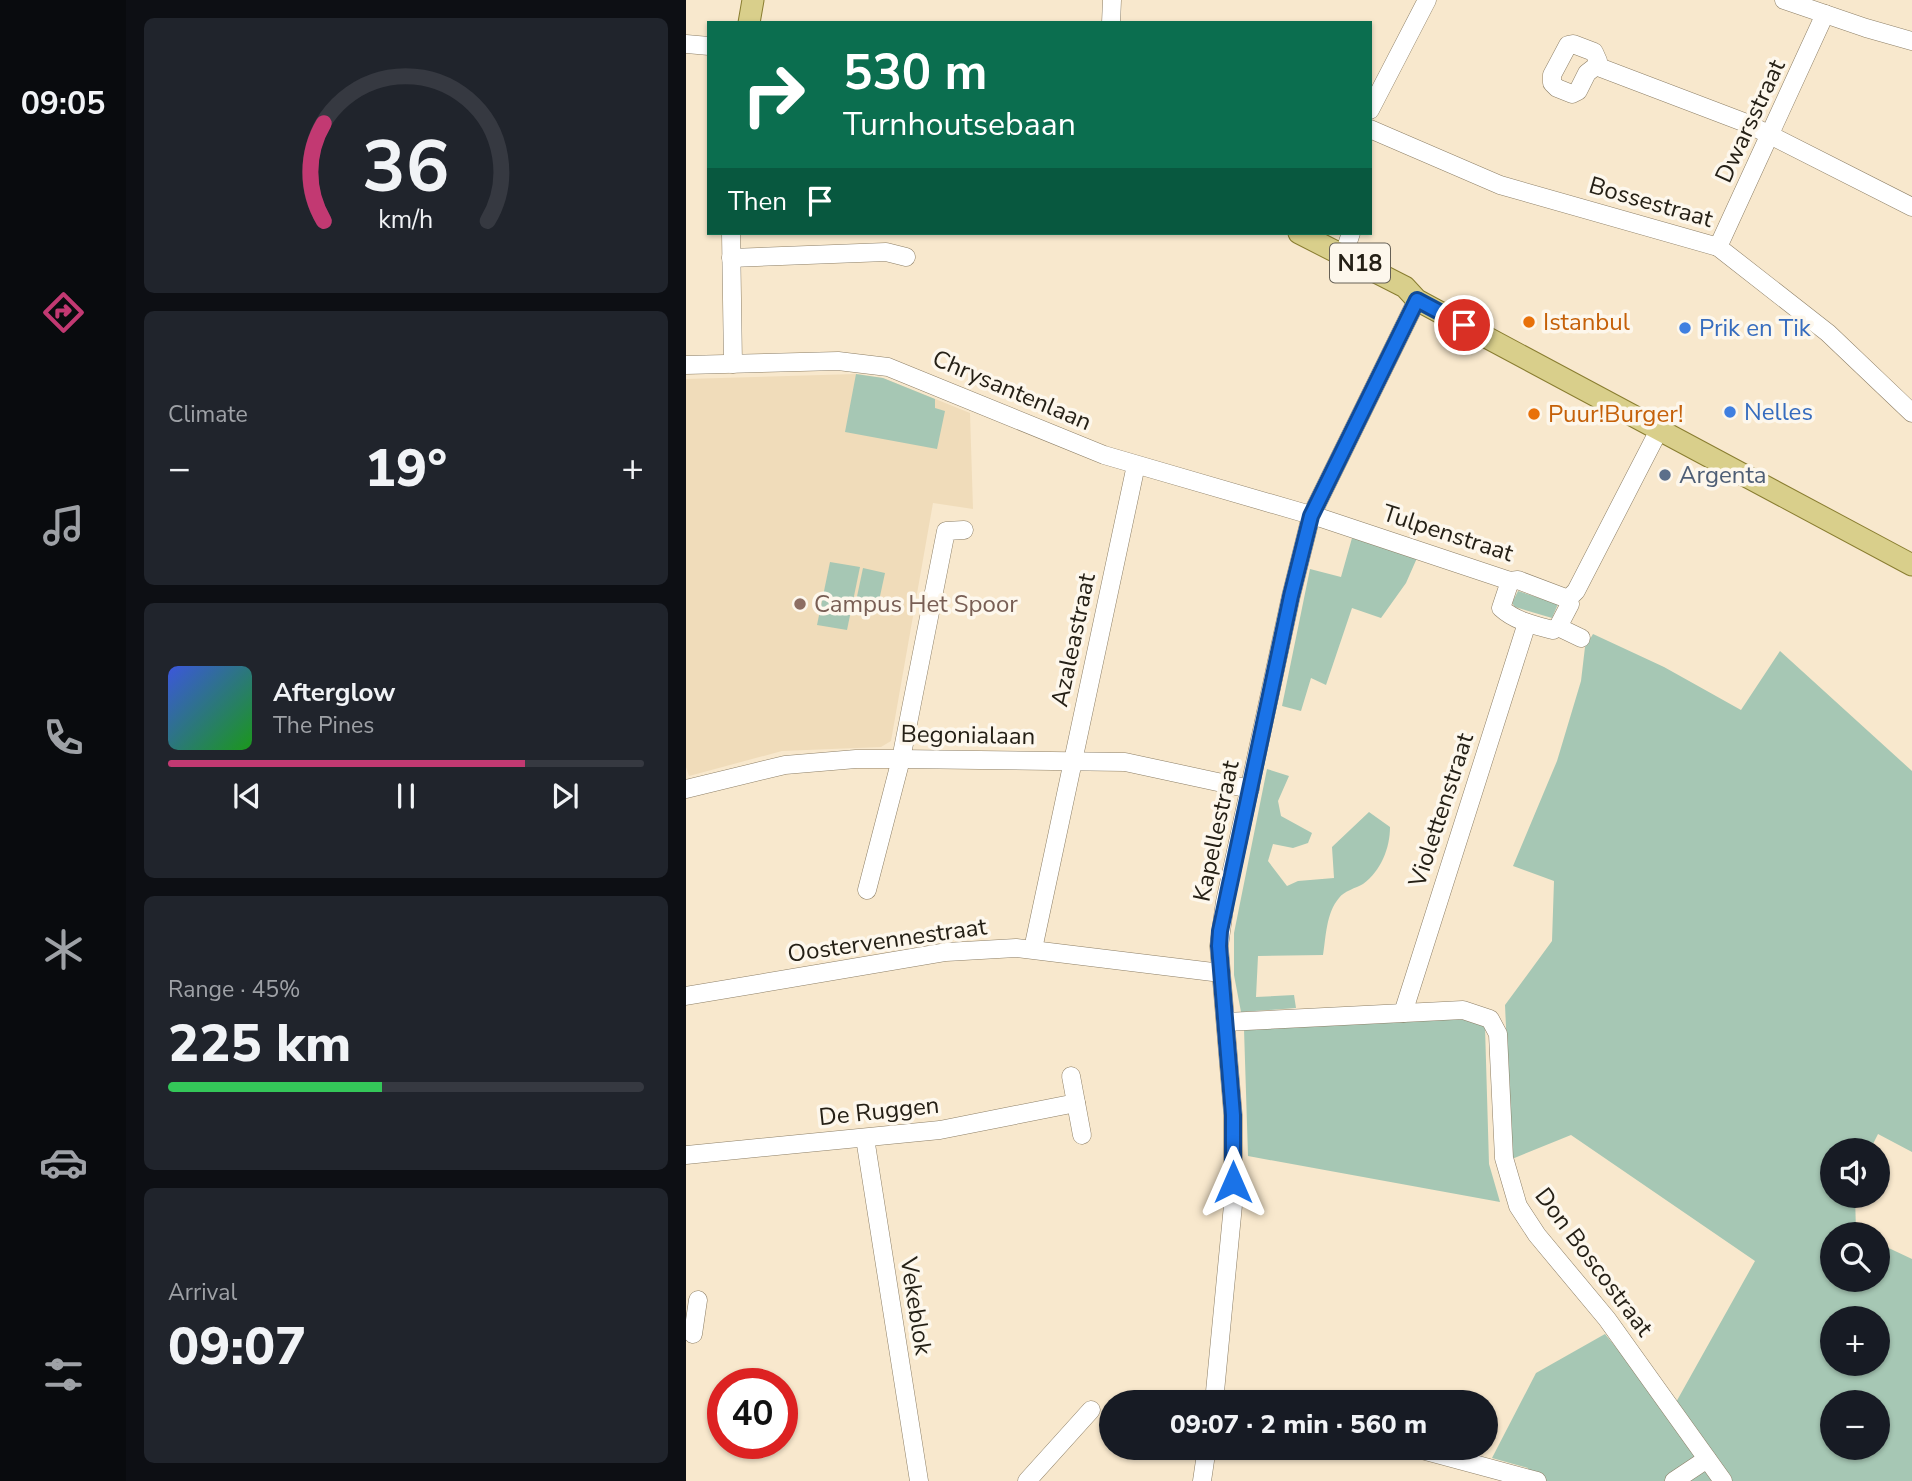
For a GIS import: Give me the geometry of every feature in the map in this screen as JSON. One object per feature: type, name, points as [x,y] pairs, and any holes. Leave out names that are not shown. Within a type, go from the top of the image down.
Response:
[{"type":"main road","points":[[749,21],[753,0]]},
{"type":"main road","name":"N18","points":[[1288,235],[1394,297],[1405,301],[1417,300]]},
{"type":"main road","name":"N18","points":[[1303,235],[1405,287],[1417,300],[1912,565]]},
{"type":"street","points":[[1111,21],[1112,0]]},
{"type":"street","points":[[1372,106],[1427,0]]},
{"type":"street","points":[[1784,0],[1817,8],[1912,41]]},
{"type":"street","name":"Dwarsstraat","points":[[1718,247],[1770,136],[1817,8]]},
{"type":"street","points":[[686,44],[707,46]]},
{"type":"street","points":[[1596,66],[1746,123],[1912,207]]},
{"type":"street","name":"Bossestraat","points":[[1372,130],[1500,185],[1718,247],[1828,333],[1912,413]]},
{"type":"street","points":[[731,235],[733,364]]},
{"type":"street","points":[[1344,254],[1350,235]]},
{"type":"street","points":[[731,258],[886,252],[906,257]]},
{"type":"street","name":"Kapellestraat","points":[[1214,1390],[1233,1205],[1233,1115],[1220,931],[1291,596],[1311,516],[1417,300]]},
{"type":"street","name":"Chrysantenlaan","points":[[686,365],[838,361],[888,367],[1104,455],[1311,516]]},
{"type":"street","points":[[1510,581],[1501,608],[1527,623],[1553,630],[1558,627],[1570,604],[1569,599],[1576,591],[1659,430]]},
{"type":"street","name":"Azaleastraat","points":[[1033,949],[1136,465]]},
{"type":"street","name":"Tulpenstraat","points":[[1311,516],[1510,581],[1518,580],[1569,599]]},
{"type":"street","points":[[867,890],[901,759],[946,531],[964,530]]},
{"type":"street","name":"Violettenstraat","points":[[1403,1013],[1527,623]]},
{"type":"street","points":[[1558,627],[1581,638]]},
{"type":"street","name":"Begonialaan","points":[[686,789],[785,765],[856,759],[901,759],[1137,763],[1251,789]]},
{"type":"street","name":"Oostervennestraat","points":[[686,996],[946,952],[1016,948],[1221,974]]},
{"type":"street","name":"Don Boscostraat","points":[[1226,1022],[1463,1010],[1490,1019],[1497,1034],[1504,1158],[1518,1206],[1537,1235],[1607,1319],[1723,1481]]},
{"type":"street","points":[[1071,1076],[1082,1135]]},
{"type":"street","name":"De Ruggen","points":[[686,1155],[940,1130],[1076,1103]]},
{"type":"street","name":"Vekeblok","points":[[865,1138],[919,1481]]},
{"type":"street","points":[[694,1335],[698,1300]]},
{"type":"street","points":[[1027,1481],[1090,1410]]},
{"type":"street","points":[[1674,1481],[1707,1459]]},
{"type":"street","points":[[1202,1481],[1205,1460]]},
{"type":"street","points":[[1459,1460],[1537,1481]]},
{"type":"shaded area","name":"Campus Het Spoor","points":[[856,374],[883,378],[970,413],[973,509],[933,503],[891,741],[881,747],[782,751],[689,776],[686,767],[686,379]]},
{"type":"green space","points":[[856,374],[883,378],[935,399],[935,408],[945,411],[937,449],[845,432]]},
{"type":"green space","points":[[1352,538],[1417,558],[1406,583],[1381,618],[1352,608],[1326,685],[1311,678],[1301,711],[1282,706],[1310,569],[1341,577]]},
{"type":"green space","points":[[830,562],[860,567],[847,630],[817,625]]},
{"type":"green space","points":[[863,568],[885,573],[877,610],[855,606]]},
{"type":"green space","points":[[1518,591],[1558,604],[1552,618],[1515,607],[1512,603]]},
{"type":"green space","points":[[1593,634],[1664,667],[1741,710],[1780,651],[1912,771],[1912,1152],[1878,1134],[1876,1138],[1820,1138],[1820,1208],[1855,1208],[1856,1222],[1820,1222],[1820,1292],[1890,1292],[1890,1249],[1912,1259],[1912,1481],[1524,1481],[1528,1468],[1498,1460],[1498,1446],[1536,1373],[1605,1334],[1670,1413],[1755,1261],[1571,1135],[1512,1159],[1505,1005],[1552,941],[1554,881],[1513,866],[1557,761],[1581,681],[1585,647]]},
{"type":"green space","points":[[1267,769],[1289,776],[1278,801],[1281,816],[1312,833],[1308,843],[1293,848],[1273,844],[1268,861],[1287,886],[1298,881],[1334,878],[1332,847],[1369,812],[1390,827],[1390,835],[1383,859],[1375,873],[1363,884],[1344,893],[1331,911],[1323,955],[1258,956],[1256,997],[1294,995],[1296,1008],[1241,1012],[1234,975],[1234,933]]},
{"type":"green space","points":[[1460,1017],[1485,1027],[1489,1164],[1500,1202],[1248,1156],[1244,1029]]},
{"type":"place","name":"Istanbul","points":[[1529,322]]},
{"type":"place","name":"Prik en Tik","points":[[1685,328]]},
{"type":"place","name":"Nelles","points":[[1730,412]]},
{"type":"place","name":"Puur!Burger!","points":[[1534,414]]},
{"type":"place","name":"Argenta","points":[[1665,475]]},
{"type":"place","name":"Campus Het Spoor","points":[[800,604]]},
{"type":"route","points":[[1233,1182],[1233,1115],[1220,931],[1300,556],[1311,516],[1321,493],[1417,300],[1464,325]]}]
